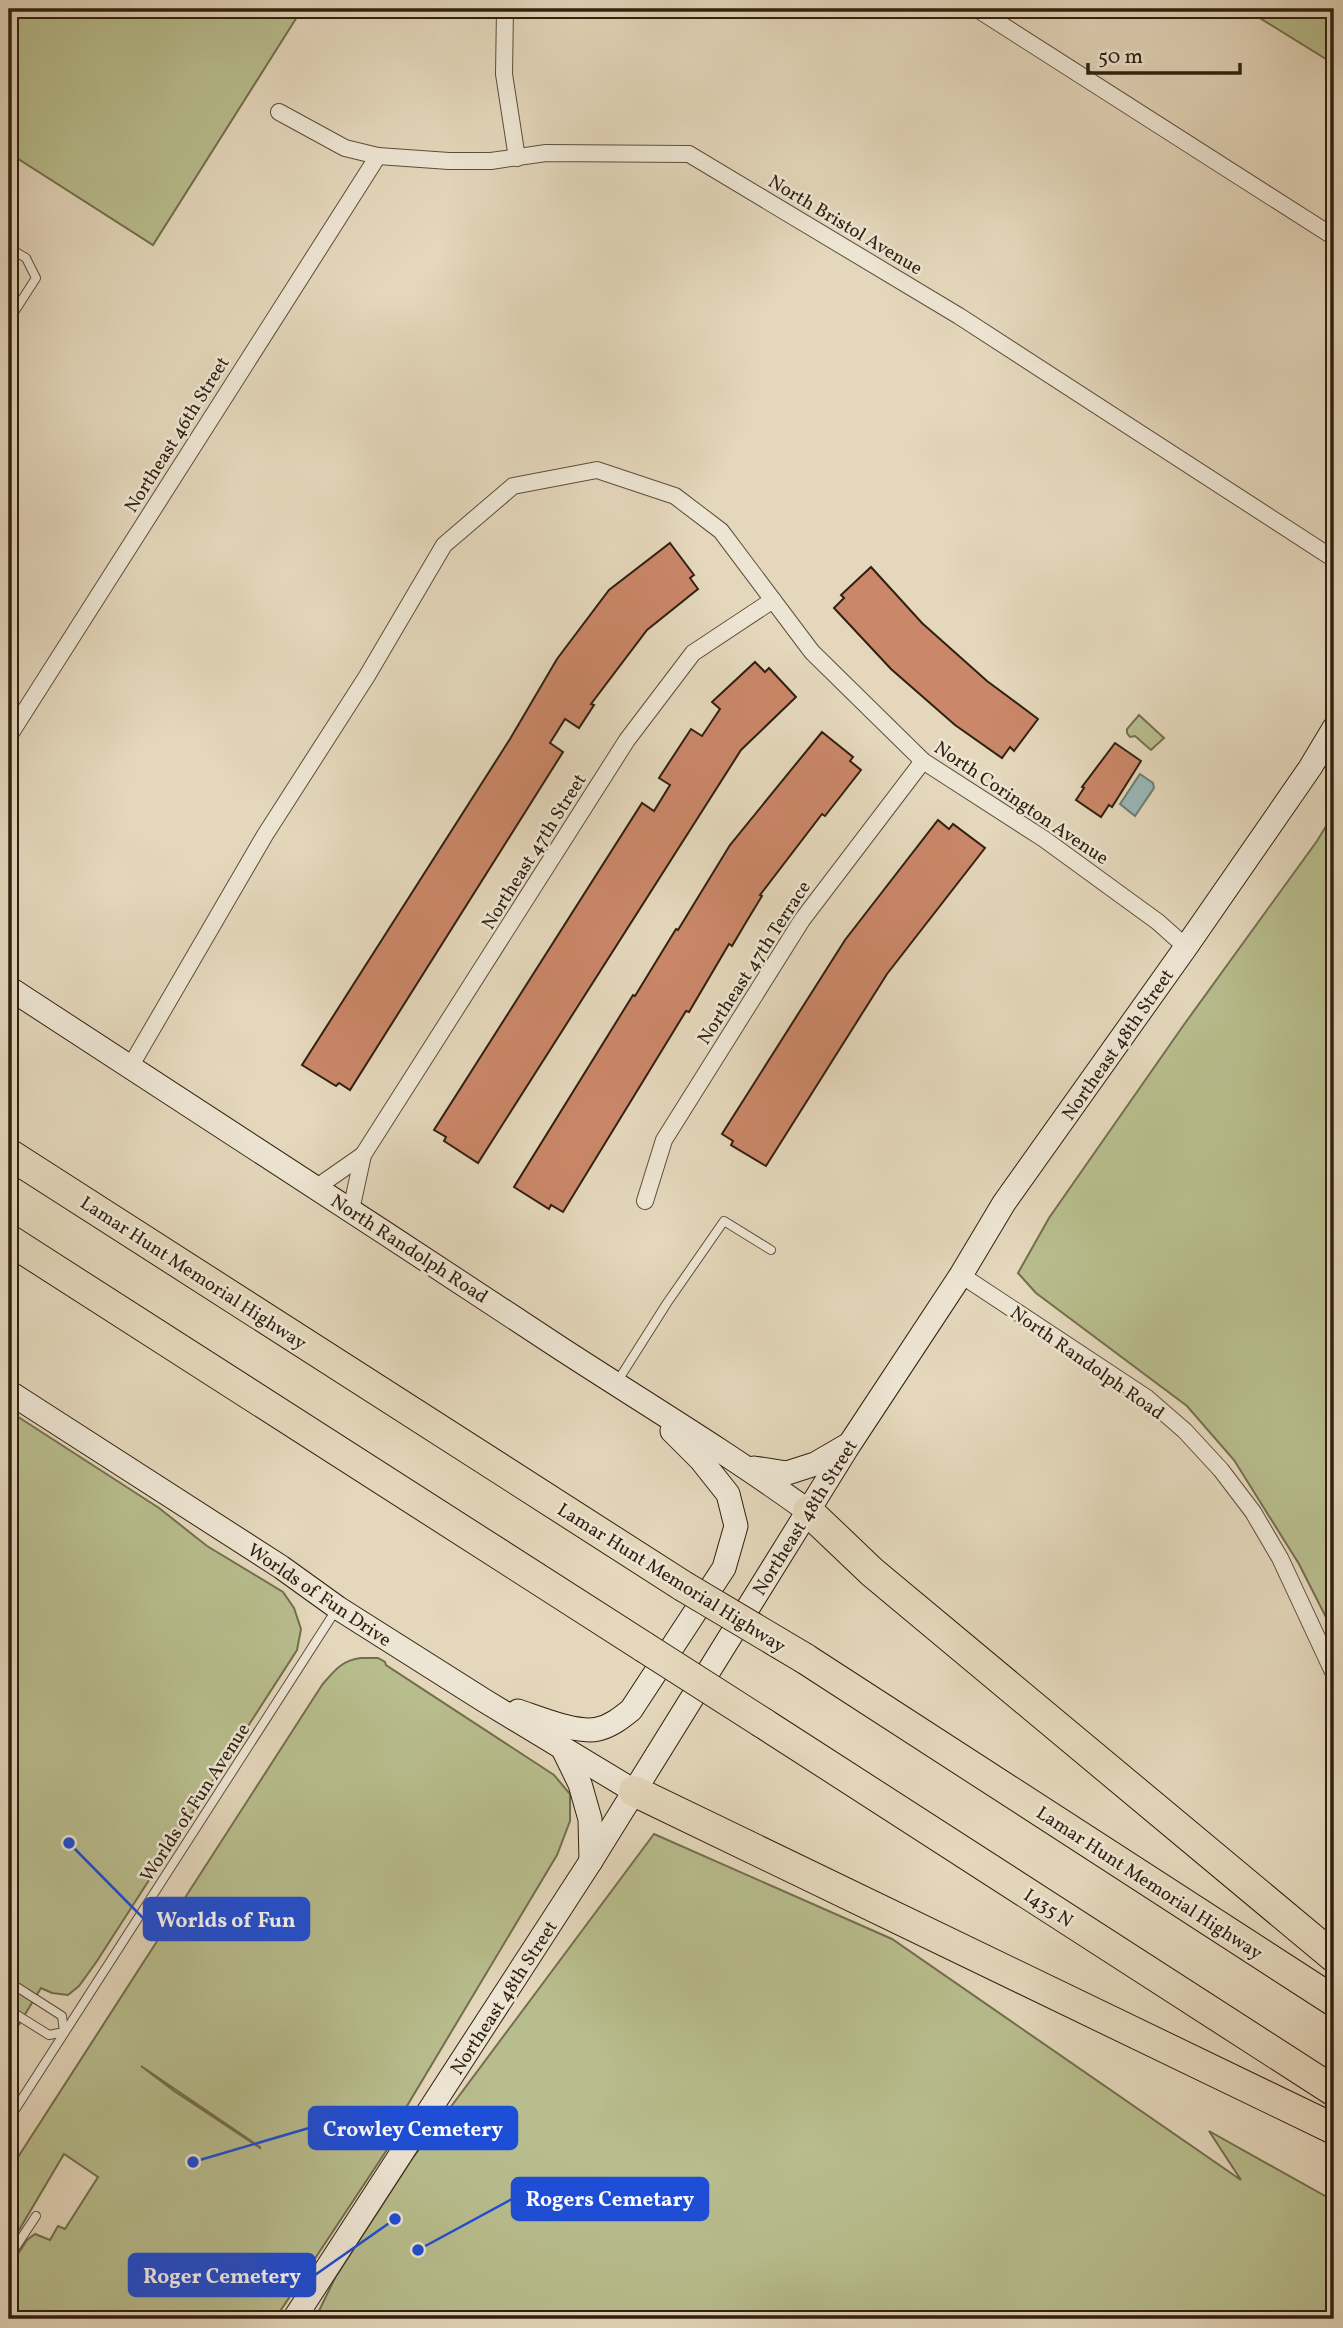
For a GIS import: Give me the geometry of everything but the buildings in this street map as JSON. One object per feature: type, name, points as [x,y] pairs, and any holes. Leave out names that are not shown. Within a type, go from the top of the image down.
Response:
[{"type":"highway","name":"Lamar Hunt Memorial Highway","points":[[9,1154],[684,1586],[804,1658],[1334,2001]]},
{"type":"highway","name":"I435 N","points":[[9,1240],[1334,2091]]},
{"type":"highway","points":[[808,1511],[872,1572],[1334,1957]]},
{"type":"highway","points":[[634,1791],[1334,2129]]},
{"type":"main road","name":"Northeast 48th Street","points":[[294,2319],[591,1861],[849,1445],[961,1275],[1004,1203],[1186,947],[1310,768],[1334,728]]},
{"type":"main road","name":"North Randolph Road","points":[[9,989],[317,1187],[644,1403],[748,1467],[808,1511]]},
{"type":"main road","name":"Worlds of Fun Drive","points":[[9,1392],[485,1702],[634,1791]]},
{"type":"main road","points":[[485,1702],[566,1726],[596,1730],[612,1724],[631,1710],[724,1568],[736,1526],[728,1494],[701,1460],[644,1403]]},
{"type":"main road","points":[[748,1467],[787,1473],[815,1464],[849,1445]]},
{"type":"main road","points":[[563,1749],[580,1784],[590,1819],[591,1861]]},
{"type":"street","points":[[505,9],[504,74],[517,158]]},
{"type":"street","points":[[976,9],[1334,237]]},
{"type":"street","name":"North Bristol Avenue","points":[[279,112],[345,148],[378,156],[449,161],[517,158],[546,153],[689,154],[958,316],[1334,559]]},
{"type":"street","name":"Northeast 46th Street","points":[[9,736],[378,156]]},
{"type":"street","name":"North Corington Avenue","points":[[130,1067],[265,835],[367,677],[444,545],[513,486],[597,470],[675,496],[721,531],[812,652],[923,761],[1044,839],[1158,922],[1186,947]]},
{"type":"street","name":"Northeast 47th Street","points":[[351,1210],[363,1156],[627,740],[693,653],[773,600]]},
{"type":"street","name":"Northeast 47th Terrace","points":[[645,1201],[664,1140],[794,932],[923,761]]},
{"type":"street","name":"Northeast 47th Street","points":[[317,1187],[363,1156]]},
{"type":"street","name":"North Randolph Road","points":[[961,1275],[1147,1398],[1185,1431],[1221,1470],[1253,1512],[1280,1558],[1334,1674]]},
{"type":"lane","points":[[9,248],[26,258],[36,278],[9,320]]},
{"type":"lane","points":[[616,1384],[667,1303],[724,1221],[771,1250]]},
{"type":"lane","name":"Worlds of Fun Avenue","points":[[9,2119],[338,1608]]},
{"type":"lane","points":[[9,1982],[62,2016],[64,2032],[48,2035],[9,2010]]},
{"type":"lane","points":[[9,2257],[36,2216]]},
{"type":"green space","points":[[9,9],[302,9],[153,245],[9,153]]},
{"type":"green space","points":[[1245,9],[1334,9],[1334,64]]},
{"type":"green space","points":[[1139,715],[1164,738],[1151,750],[1135,736],[1130,737],[1127,733],[1127,729]]},
{"type":"green space","points":[[1334,813],[1334,1633],[1299,1564],[1234,1460],[1187,1406],[1036,1293],[1018,1273],[1049,1218],[1317,841]]},
{"type":"green space","points":[[9,1411],[159,1508],[207,1546],[283,1592],[294,1608],[301,1629],[297,1650],[97,1961],[79,1986],[68,1995],[41,1988],[9,2041]]},
{"type":"green space","points":[[361,1658],[378,1658],[385,1662],[554,1775],[570,1794],[570,1821],[557,1855],[401,2116],[394,2139],[275,2319],[9,2319],[9,2268],[27,2240],[35,2234],[50,2240],[58,2226],[65,2229],[98,2177],[64,2154],[9,2247],[9,2171],[322,1685],[339,1667]],"holes":[[[141,2066],[260,2147],[174,2091]]]},
{"type":"green space","points":[[654,1834],[892,1939],[1241,2180],[1209,2131],[1334,2201],[1334,2319],[315,2319],[335,2278],[412,2159]]},
{"type":"water","points":[[1140,774],[1153,783],[1154,788],[1135,816],[1120,804]]},
{"type":"place","name":"Worlds of Fun","points":[[69,1843]]},
{"type":"place","name":"Crowley Cemetery","points":[[193,2162]]},
{"type":"place","name":"Roger Cemetery","points":[[395,2219]]},
{"type":"place","name":"Rogers Cemetary","points":[[418,2250]]}]
